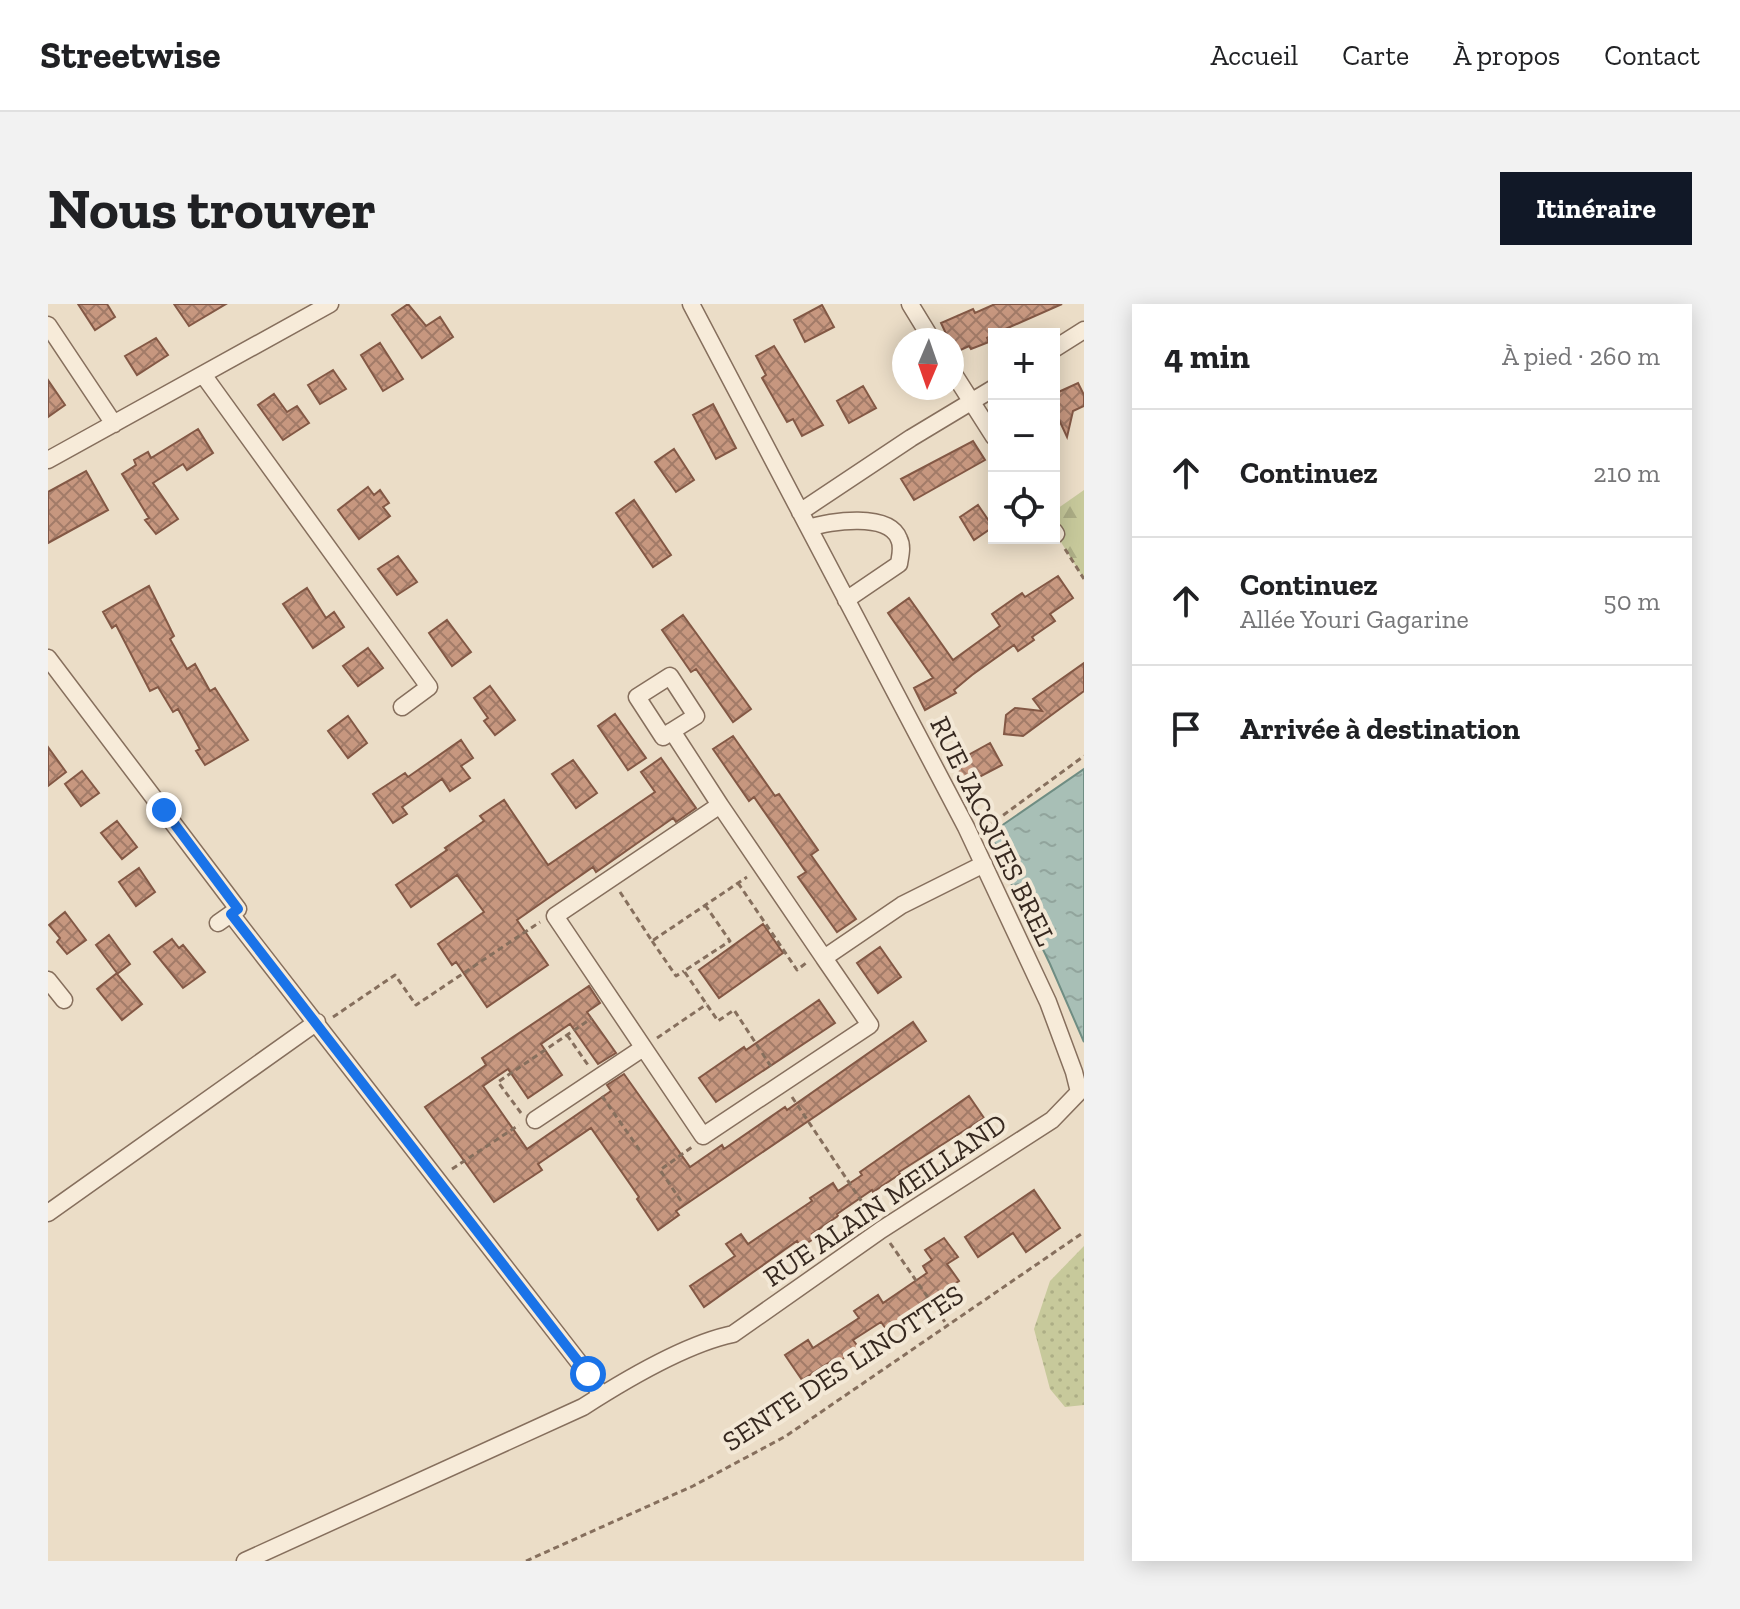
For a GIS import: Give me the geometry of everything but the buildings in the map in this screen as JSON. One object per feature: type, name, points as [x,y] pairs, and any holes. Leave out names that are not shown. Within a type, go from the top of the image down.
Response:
[{"type":"street","points":[[48,460],[330,304]]},
{"type":"street","name":"RUE JACQUES BREL","points":[[691,304],[972,838],[1048,1002],[1079,1092]]},
{"type":"street","points":[[910,304],[925,328]]},
{"type":"street","points":[[48,325],[114,424]]},
{"type":"street","points":[[1060,345],[1084,330]]},
{"type":"street","points":[[204,376],[429,687],[402,707]]},
{"type":"street","points":[[964,391],[988,428]]},
{"type":"street","points":[[800,512],[911,438],[988,392]]},
{"type":"street","points":[[809,528],[828,522],[862,521],[891,529],[899,537],[899,564],[846,600]]},
{"type":"street","points":[[48,658],[238,909],[224,919],[318,1024],[588,1374],[601,1395]]},
{"type":"street","points":[[672,731],[870,1025],[703,1136],[555,916],[720,805]]},
{"type":"street","points":[[823,956],[902,905],[984,864]]},
{"type":"street","points":[[48,980],[64,1000]]},
{"type":"street","points":[[48,1213],[318,1024]]},
{"type":"street","points":[[535,1120],[643,1048]]},
{"type":"street","name":"RUE ALAIN MEILLAND","points":[[245,1561],[583,1407],[713,1338],[733,1334],[881,1230],[1052,1120],[1079,1092]]},
{"type":"path","points":[[1060,540],[1084,579]]},
{"type":"path","points":[[972,838],[1084,756]]},
{"type":"path","points":[[652,941],[763,866]]},
{"type":"path","points":[[611,878],[676,976],[730,941],[705,905]]},
{"type":"path","points":[[738,883],[797,970],[823,956]]},
{"type":"path","points":[[318,1024],[395,975],[416,1005],[539,922],[555,916]]},
{"type":"path","points":[[684,971],[718,1021],[734,1010],[947,1325]]},
{"type":"path","points":[[643,1048],[707,1004]]},
{"type":"path","points":[[436,1180],[526,1121],[498,1082],[592,1018]]},
{"type":"path","points":[[681,1201],[660,1170],[703,1136]]},
{"type":"path","name":"SENTE DES LINOTTES","points":[[526,1561],[693,1486],[786,1436],[1084,1232]]},
{"type":"green space","points":[[1084,490],[1084,579],[1060,541],[1060,507]]},
{"type":"green space","points":[[1084,1246],[1084,1405],[1065,1407],[1050,1389],[1034,1329],[1050,1281]]},
{"type":"water","points":[[1084,769],[1084,1042],[988,835]]},
{"type":"route","points":[[164,810],[238,909],[231,914],[588,1374]]}]
